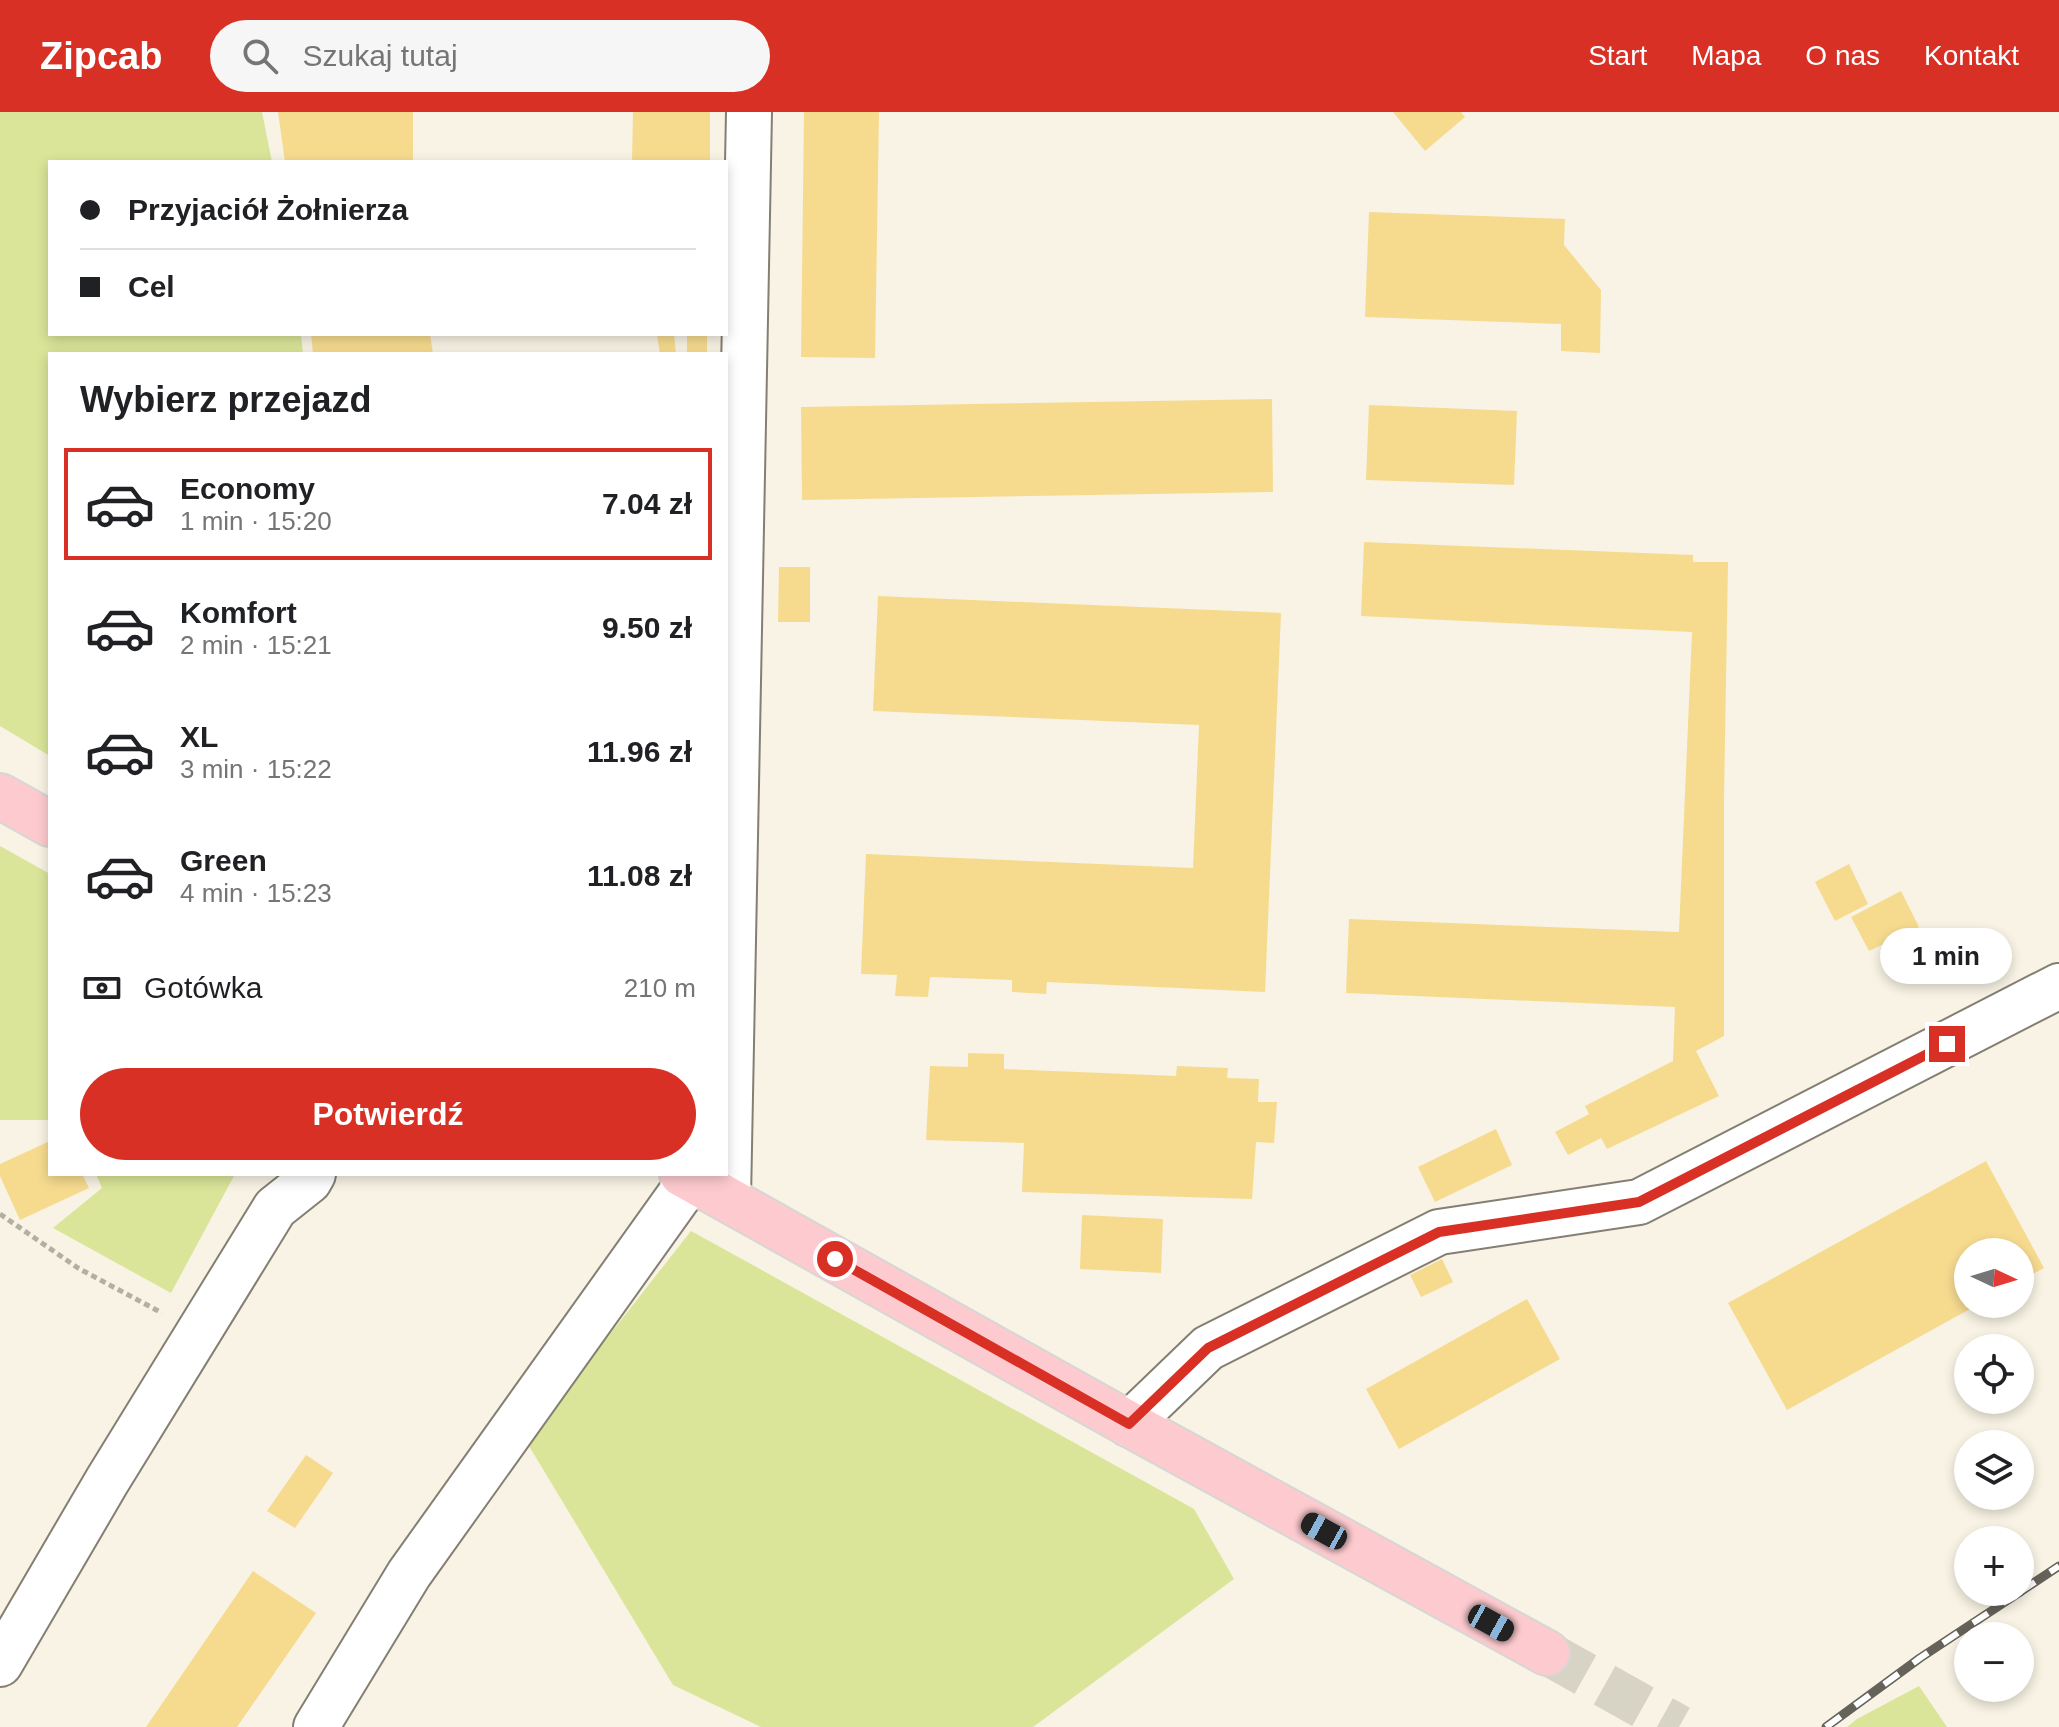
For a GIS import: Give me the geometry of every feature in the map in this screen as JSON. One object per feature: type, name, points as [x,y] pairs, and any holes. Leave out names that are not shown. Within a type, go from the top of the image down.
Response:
[{"type":"main road","points":[[0,796],[48,823]]},
{"type":"main road","points":[[700,1184],[1547,1653]]},
{"type":"street","points":[[728,571],[749,112]]},
{"type":"street","points":[[1129,1424],[1208,1348],[1439,1232],[1639,1202],[2059,986]]},
{"type":"street","points":[[0,1664],[198,1332],[277,1191],[309,1181],[312,1176]]},
{"type":"street","points":[[316,1727],[409,1574],[700,1184]]},
{"type":"path","points":[[0,1214],[78,1268],[198,1332]]},
{"type":"green space","points":[[0,112],[262,112],[272,160],[48,160],[48,336],[301,336],[303,352],[48,352],[48,755],[0,726]]},
{"type":"green space","points":[[0,846],[48,873],[48,1120],[0,1120]]},
{"type":"green space","points":[[97,1176],[234,1176],[171,1293],[53,1228],[102,1188]]},
{"type":"green space","points":[[691,1231],[1194,1509],[1234,1579],[1033,1727],[761,1727],[673,1685],[526,1441]]},
{"type":"green space","points":[[1919,1686],[1947,1727],[1847,1727],[1857,1719]]},
{"type":"building","points":[[278,112],[413,112],[413,160],[285,160]]},
{"type":"building","points":[[633,112],[710,112],[710,160],[632,160]]},
{"type":"building","points":[[804,112],[879,112],[875,358],[801,357]]},
{"type":"building","points":[[1393,112],[1461,112],[1465,117],[1425,151]]},
{"type":"building","points":[[1369,212],[1565,219],[1564,245],[1601,290],[1600,353],[1561,351],[1561,324],[1365,317]]},
{"type":"building","points":[[311,336],[430,336],[433,352],[313,352]]},
{"type":"building","points":[[657,336],[674,336],[676,352],[660,352]]},
{"type":"building","points":[[687,336],[707,336],[707,352],[687,352]]},
{"type":"building","points":[[1272,399],[1273,492],[802,500],[801,407]]},
{"type":"building","points":[[1369,405],[1517,411],[1514,485],[1366,480]]},
{"type":"building","points":[[1364,542],[1693,555],[1693,562],[1728,562],[1724,1036],[1696,1051],[1719,1096],[1607,1149],[1601,1138],[1568,1155],[1555,1132],[1589,1114],[1585,1106],[1673,1061],[1675,1007],[1346,993],[1349,919],[1679,932],[1692,632],[1361,616]]},
{"type":"building","points":[[779,567],[810,567],[810,622],[778,622]]},
{"type":"building","points":[[878,596],[1281,613],[1265,992],[1047,982],[1046,994],[1012,992],[1012,980],[930,977],[928,997],[895,996],[897,975],[861,974],[866,854],[1193,868],[1199,725],[873,711]]},
{"type":"building","points":[[1849,864],[1868,904],[1835,921],[1815,882]]},
{"type":"building","points":[[1901,891],[1919,927],[1869,951],[1851,917]]},
{"type":"building","points":[[968,1053],[1004,1054],[1004,1069],[1176,1076],[1177,1066],[1228,1068],[1227,1078],[1259,1079],[1258,1102],[1277,1102],[1274,1143],[1256,1142],[1252,1199],[1022,1192],[1024,1143],[926,1140],[930,1066],[968,1067]]},
{"type":"building","points":[[1496,1129],[1512,1165],[1435,1202],[1418,1167]]},
{"type":"building","points":[[48,1142],[48,1176],[83,1176],[89,1188],[20,1220],[0,1176],[0,1164]]},
{"type":"building","points":[[1986,1161],[2028,1238],[1954,1238],[1954,1318],[1787,1410],[1728,1303]]},
{"type":"building","points":[[1082,1215],[1163,1219],[1161,1273],[1080,1269]]},
{"type":"building","points":[[2034,1250],[2044,1268],[2034,1273]]},
{"type":"building","points":[[1442,1259],[1453,1282],[1421,1297],[1410,1275]]},
{"type":"building","points":[[1527,1299],[1560,1359],[1399,1449],[1366,1389]]},
{"type":"building","points":[[306,1455],[333,1473],[295,1528],[267,1511]]},
{"type":"building","points":[[253,1571],[316,1613],[237,1727],[146,1727]]},
{"type":"tunnel","points":[[1547,1653],[1679,1727]]},
{"type":"railway","points":[[2034,1583],[2059,1566]]},
{"type":"railway","points":[[1826,1727],[1920,1658],[1999,1606]]},
{"type":"route","points":[[835,1259],[1129,1424],[1208,1348],[1439,1232],[1639,1202],[1947,1044]]}]
